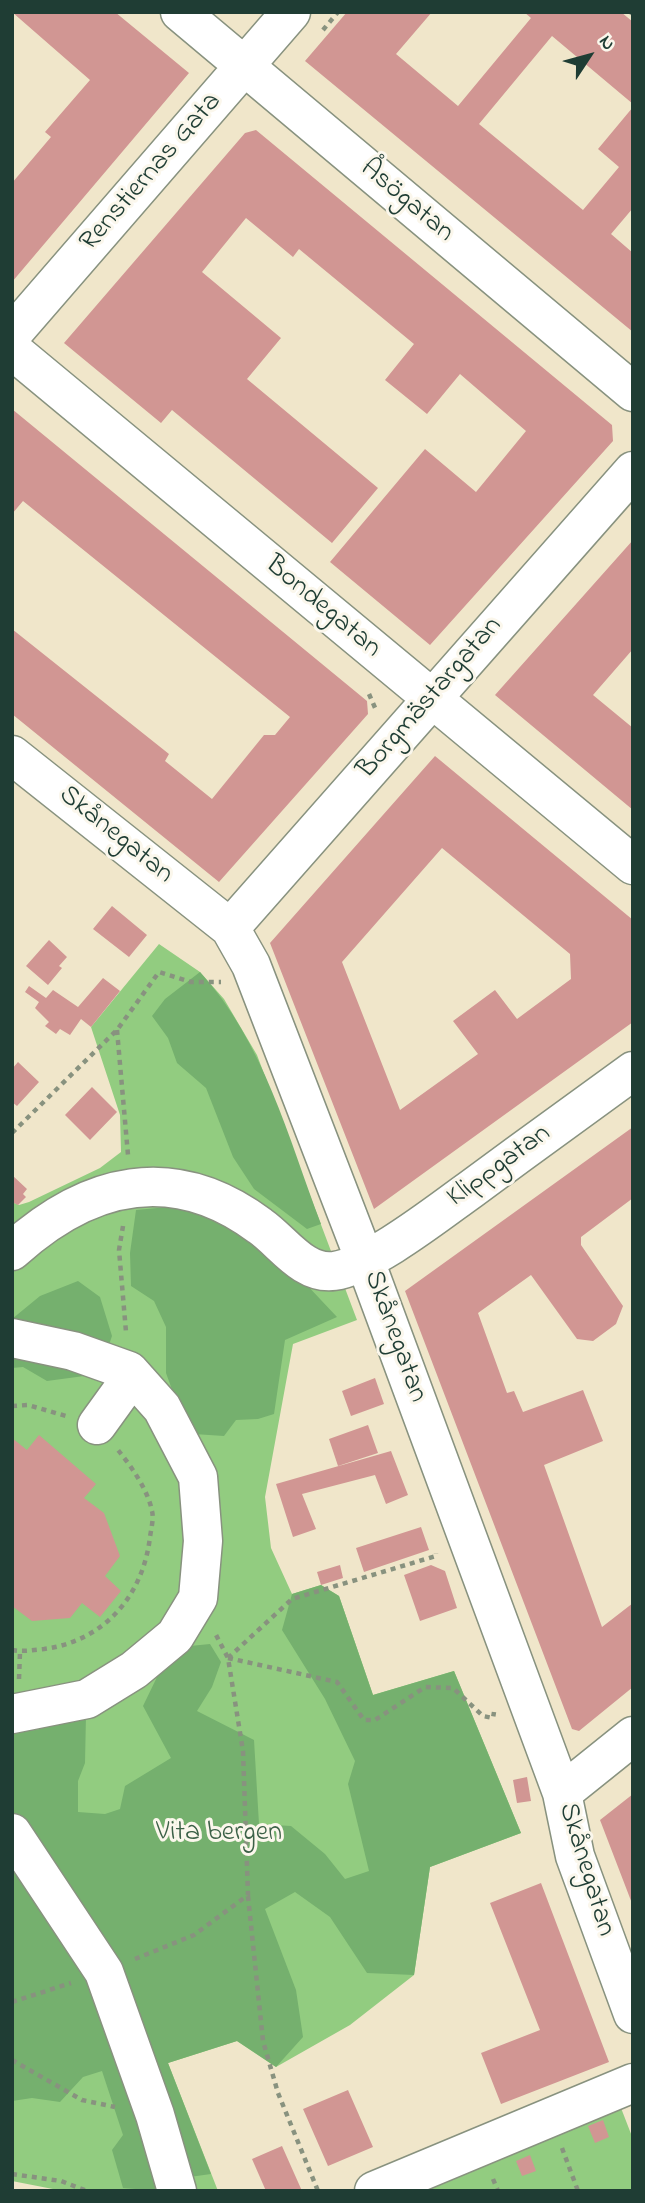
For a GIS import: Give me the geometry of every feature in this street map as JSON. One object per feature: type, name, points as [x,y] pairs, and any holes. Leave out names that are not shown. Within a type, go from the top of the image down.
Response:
[{"type":"street","name":"Åsögatan","points":[[180,12],[633,392]]},
{"type":"street","name":"Renstiernas Gata","points":[[12,334],[291,12]]},
{"type":"street","name":"Bondegatan","points":[[12,351],[633,865]]},
{"type":"street","name":"Borgmästargatan","points":[[230,928],[633,471]]},
{"type":"street","name":"Skånegatan","points":[[12,755],[230,928],[251,965],[364,1258],[562,1793],[575,1856],[633,2014]]},
{"type":"street","name":"Klippgatan","points":[[130,1189],[184,1188],[224,1201],[262,1227],[305,1265],[320,1272],[337,1271],[402,1239],[633,1071]]},
{"type":"street","points":[[12,1251],[66,1209],[90,1197],[130,1189]]},
{"type":"street","points":[[12,1338],[73,1351],[130,1371],[162,1408],[198,1477],[203,1541],[198,1598],[174,1636],[134,1670],[87,1699],[12,1714]]},
{"type":"street","points":[[97,1425],[123,1389],[130,1371]]},
{"type":"street","points":[[562,1793],[633,1736]]},
{"type":"street","points":[[12,1833],[104,1972],[155,2115],[177,2191]]},
{"type":"street","points":[[374,2191],[633,2083]]},
{"type":"path","points":[[367,689],[377,709],[369,720]]},
{"type":"path","points":[[13,1130],[117,1030],[159,972],[191,982],[221,985]]},
{"type":"path","points":[[117,1030],[130,1189],[119,1250],[130,1371]]},
{"type":"path","points":[[12,1406],[29,1405],[97,1425],[131,1465],[153,1512],[147,1561],[123,1609],[98,1631],[57,1647],[12,1650]]},
{"type":"path","points":[[228,1658],[292,1599],[436,1556],[432,1543]]},
{"type":"path","points":[[198,1598],[228,1658],[243,1751],[248,1895],[262,2041],[278,2093],[318,2191]]},
{"type":"path","points":[[228,1658],[337,1682],[364,1720],[375,1720],[425,1687],[453,1688],[483,1716],[492,1718],[496,1700]]},
{"type":"path","points":[[12,2002],[104,1972],[194,1935],[248,1895]]},
{"type":"path","points":[[12,2060],[82,2100],[155,2115]]},
{"type":"path","points":[[562,2147],[576,2190]]},
{"type":"path","points":[[12,2174],[61,2181],[87,2191]]},
{"type":"green space","name":"Vita bergen","points":[[159,944],[200,972],[224,999],[257,1055],[357,1320],[293,1344],[265,1497],[271,1548],[292,1594],[321,1585],[339,1596],[373,1695],[454,1671],[521,1833],[430,1867],[414,1975],[350,2025],[276,2067],[237,2041],[168,2063],[218,2191],[63,2191],[12,2181],[12,1202],[19,1205],[29,1202],[100,1168],[121,1152],[120,1115],[91,1027]]},
{"type":"green space","points":[[200,972],[222,999],[258,1060],[285,1124],[321,1224],[307,1229],[254,1189],[233,1157],[206,1088],[177,1063],[168,1038],[152,1016],[165,999]]},
{"type":"green space","points":[[189,1205],[221,1214],[304,1282],[337,1317],[285,1340],[274,1414],[258,1419],[236,1420],[224,1436],[194,1434],[178,1406],[166,1373],[166,1327],[154,1301],[131,1286],[130,1253],[136,1210]]},
{"type":"green space","points":[[78,1281],[100,1297],[112,1336],[99,1374],[47,1381],[23,1367],[12,1368],[12,1319],[40,1296]]},
{"type":"green space","points":[[321,1585],[339,1596],[373,1695],[454,1671],[521,1833],[430,1867],[414,1975],[367,1973],[330,1917],[295,1892],[265,1909],[296,1990],[303,2037],[276,2067],[237,2041],[168,2063],[211,2174],[161,2181],[160,2191],[123,2188],[112,2150],[123,2135],[102,2071],[83,2077],[60,2102],[32,2098],[12,2101],[12,1731],[36,1730],[86,1715],[85,1763],[78,1781],[78,1812],[105,1814],[120,1809],[125,1786],[171,1758],[143,1706],[158,1675],[180,1647],[210,1644],[221,1662],[212,1687],[197,1711],[254,1740],[259,1824],[291,1826],[325,1854],[345,1879],[369,1871],[348,1784],[355,1761],[325,1699],[282,1630],[292,1594]]},
{"type":"green space","points":[[621,2108],[633,2139],[633,2191],[415,2191]]},
{"type":"building","points":[[12,12],[115,12],[189,73],[12,282],[12,183],[51,137],[45,132],[90,80]]},
{"type":"building","points":[[347,12],[432,12],[396,54],[458,106],[531,18],[524,12],[621,12],[633,22],[633,104],[552,36],[479,124],[583,210],[619,167],[598,149],[633,107],[633,208],[611,234],[633,253],[633,332],[305,61]]},
{"type":"building","points":[[256,130],[612,425],[613,441],[430,645],[330,562],[425,449],[476,492],[526,431],[460,374],[427,414],[385,380],[414,344],[299,249],[293,257],[246,218],[202,272],[281,338],[247,379],[378,488],[332,543],[172,410],[161,423],[64,343],[245,133]]},
{"type":"building","points":[[12,409],[367,701],[368,714],[219,882],[12,714],[12,629],[169,754],[165,761],[212,799],[264,735],[275,735],[290,717],[23,501],[12,514]]},
{"type":"building","points":[[633,540],[633,649],[593,695],[633,728],[633,810],[495,695]]},
{"type":"building","points":[[435,756],[633,920],[633,1022],[374,1209],[270,943]],"holes":[[[442,848],[570,954],[571,979],[517,1019],[495,990],[453,1021],[478,1054],[400,1110],[342,962]]]},
{"type":"building","points":[[112,906],[147,935],[129,957],[93,929]]},
{"type":"building","points":[[49,940],[67,957],[48,985],[26,966]]},
{"type":"building","points":[[103,978],[120,991],[91,1027],[81,1019],[70,1035],[60,1029],[56,1034],[45,1026],[49,1022],[35,1008],[39,1002],[25,992],[29,986],[46,998],[53,990],[78,1007]]},
{"type":"building","points":[[18,1062],[39,1082],[17,1106],[12,1102],[12,1069]]},
{"type":"building","points":[[92,1087],[117,1112],[90,1140],[65,1115]]},
{"type":"building","points":[[633,1127],[633,1198],[581,1237],[581,1245],[623,1306],[616,1324],[593,1341],[577,1339],[531,1275],[478,1313],[507,1393],[514,1391],[523,1412],[583,1390],[603,1441],[544,1465],[602,1627],[633,1603],[633,1687],[579,1731],[572,1729],[405,1291]]},
{"type":"building","points":[[12,1175],[27,1189],[23,1194],[26,1197],[18,1205],[12,1202]]},
{"type":"building","points":[[375,1378],[384,1404],[351,1416],[342,1391]]},
{"type":"building","points":[[368,1425],[378,1453],[338,1466],[329,1439]]},
{"type":"building","points":[[39,1435],[96,1484],[84,1498],[104,1513],[120,1556],[105,1576],[121,1591],[100,1617],[82,1603],[70,1618],[32,1621],[12,1606],[12,1438],[27,1450]]},
{"type":"building","points":[[391,1451],[408,1495],[386,1504],[375,1475],[302,1494],[316,1529],[293,1537],[276,1484]]},
{"type":"building","points":[[421,1527],[429,1550],[364,1572],[356,1548]]},
{"type":"building","points":[[340,1565],[343,1578],[321,1585],[317,1572]]},
{"type":"building","points":[[431,1565],[445,1571],[457,1608],[420,1621],[404,1575]]},
{"type":"building","points":[[527,1777],[531,1801],[517,1803],[513,1780]]},
{"type":"building","points":[[633,1794],[633,1906],[600,1820]]},
{"type":"building","points":[[541,1883],[609,2062],[501,2104],[481,2053],[540,2030],[490,1903]]},
{"type":"building","points":[[348,2090],[373,2147],[328,2166],[303,2109]]},
{"type":"building","points":[[603,2120],[609,2137],[595,2143],[588,2126]]},
{"type":"building","points":[[282,2146],[302,2191],[266,2191],[252,2159]]},
{"type":"building","points":[[530,2155],[536,2171],[522,2176],[516,2161]]}]
